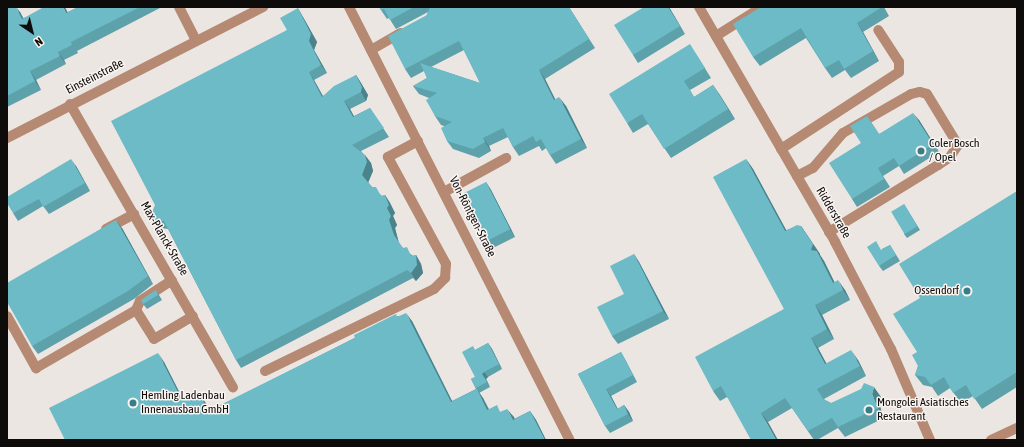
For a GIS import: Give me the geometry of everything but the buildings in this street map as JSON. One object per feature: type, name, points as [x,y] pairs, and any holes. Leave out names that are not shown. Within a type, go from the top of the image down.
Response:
[{"type":"street","points":[[179,7],[196,41]]},
{"type":"street","name":"Einsteinstraße","points":[[7,138],[70,104],[263,7]]},
{"type":"street","name":"Von-Röntgen-Straße","points":[[350,7],[570,440]]},
{"type":"street","name":"Ridderstraße","points":[[699,7],[829,232],[891,349],[930,440]]},
{"type":"street","points":[[716,36],[762,7]]},
{"type":"street","points":[[372,50],[411,28]]},
{"type":"street","points":[[781,149],[899,72],[899,62],[878,30]]},
{"type":"street","points":[[797,176],[813,168],[843,133],[911,94],[920,92],[927,94],[958,145],[950,157],[829,232]]},
{"type":"street","name":"Max-Planck-Straße","points":[[70,104],[233,388]]},
{"type":"street","points":[[265,371],[434,289],[445,278],[446,264],[388,157],[418,141]]},
{"type":"street","points":[[444,192],[506,158]]},
{"type":"street","points":[[99,233],[134,214]]},
{"type":"street","points":[[7,316],[36,368],[136,310],[140,301],[172,280]]},
{"type":"street","points":[[136,310],[154,339],[193,316]]},
{"type":"street","points":[[991,440],[1017,428]]},
{"type":"place","name":"Coler Bosch / Opel","points":[[921,151]]},
{"type":"place","name":"Ossendorf","points":[[967,291]]},
{"type":"place","name":"Hemling Ladenbau Innenausbau GmbH","points":[[133,403]]},
{"type":"place","name":"Mongolei Asiatisches Restaurant","points":[[869,410]]}]
